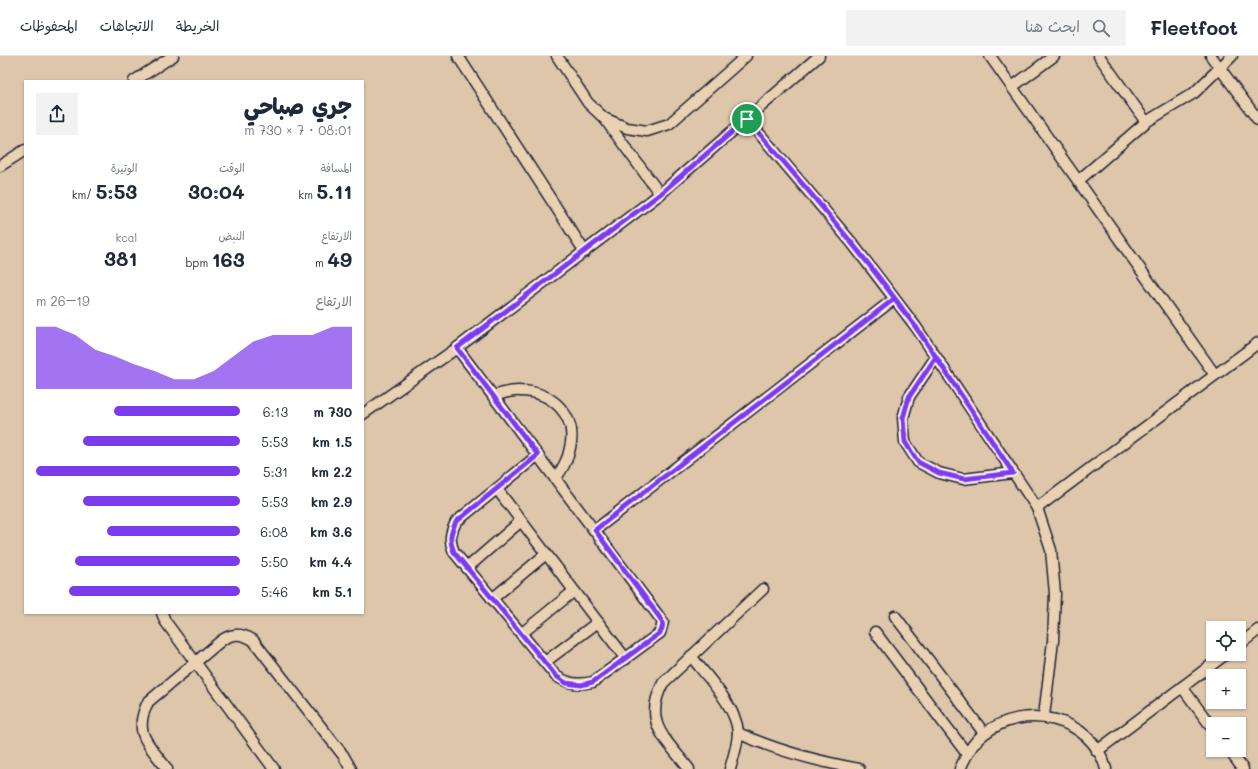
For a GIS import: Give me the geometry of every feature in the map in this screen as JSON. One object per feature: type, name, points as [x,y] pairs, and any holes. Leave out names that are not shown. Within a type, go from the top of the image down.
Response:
[{"type":"lane","points":[[136,80],[173,56]]},
{"type":"lane","points":[[458,56],[585,252]]},
{"type":"lane","points":[[557,56],[588,103],[604,118],[660,194]]},
{"type":"lane","points":[[364,413],[457,348],[660,194],[819,56]]},
{"type":"lane","points":[[990,56],[1215,375]]},
{"type":"lane","points":[[1012,87],[1054,56]]},
{"type":"lane","points":[[1099,56],[1146,122]]},
{"type":"lane","points":[[1211,56],[1258,120]]},
{"type":"lane","points":[[1078,181],[1146,122],[1194,93],[1232,56]]},
{"type":"lane","points":[[604,118],[627,128],[646,131],[669,124],[739,58]]},
{"type":"lane","points":[[747,119],[852,243],[894,299],[936,357],[1037,508],[1051,550],[1055,594],[1053,641],[1044,716]]},
{"type":"lane","points":[[0,166],[24,151]]},
{"type":"lane","points":[[595,530],[894,299]]},
{"type":"lane","points":[[1037,508],[1258,343]]},
{"type":"lane","points":[[457,348],[556,478],[663,622],[660,633],[593,682],[581,685],[566,683],[556,676],[454,552],[450,542],[451,532],[456,522],[538,455]]},
{"type":"lane","points":[[936,357],[909,397],[903,418],[905,442],[918,462],[939,473],[964,479],[1013,473]]},
{"type":"lane","points":[[493,396],[519,390],[538,394],[554,400],[566,416],[571,430],[571,447],[566,462],[556,478]]},
{"type":"lane","points":[[497,489],[626,659]]},
{"type":"lane","points":[[467,568],[521,521]]},
{"type":"lane","points":[[492,599],[546,554]]},
{"type":"lane","points":[[689,769],[657,727],[654,711],[657,695],[664,683],[691,656],[763,589]]},
{"type":"lane","points":[[521,634],[574,591]]},
{"type":"lane","points":[[162,614],[165,621],[274,769]]},
{"type":"lane","points":[[895,616],[984,733]]},
{"type":"lane","points":[[545,662],[598,622]]},
{"type":"lane","points":[[1246,639],[1258,630]]},
{"type":"lane","points":[[875,632],[967,754]]},
{"type":"lane","points":[[167,769],[142,735],[141,723],[143,712],[148,702],[195,662],[230,635],[243,634],[253,640],[343,755],[351,769]]},
{"type":"lane","points":[[691,656],[730,706],[735,719],[738,733],[730,769]]},
{"type":"lane","points":[[1097,751],[1217,661]]},
{"type":"lane","points":[[1182,687],[1206,720]]},
{"type":"lane","points":[[960,769],[974,743],[984,733],[1002,722],[1023,716],[1044,716],[1060,721],[1074,728],[1087,738],[1097,751],[1106,769]]},
{"type":"lane","points":[[738,733],[788,753],[815,761],[859,769]]},
{"type":"lane","points":[[1234,757],[1243,769]]},
{"type":"route","points":[[747,119],[660,194],[457,348],[538,455],[456,522],[451,532],[450,542],[454,552],[521,634],[556,676],[566,683],[581,685],[593,682],[660,633],[662,628],[663,622],[595,530],[894,299],[916,327],[1013,473],[964,479],[939,473],[918,462],[905,442],[903,418],[909,397],[936,357],[916,327],[852,243],[747,119]]}]
